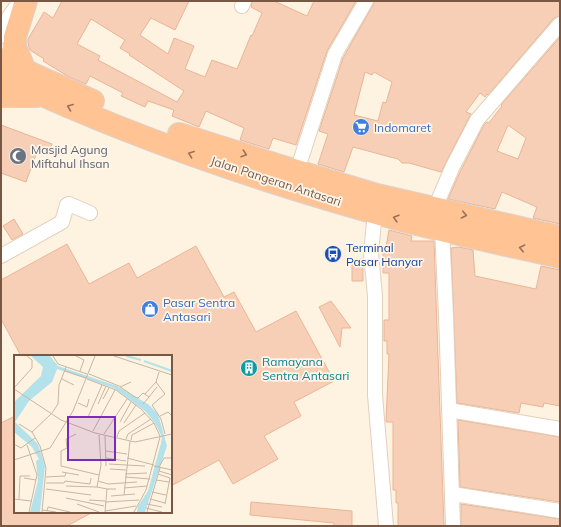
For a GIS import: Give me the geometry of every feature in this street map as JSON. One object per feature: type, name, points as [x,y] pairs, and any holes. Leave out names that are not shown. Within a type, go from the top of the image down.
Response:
[{"type":"highway","points":[[25,1],[15,47],[25,70]]},
{"type":"highway","name":"Jalan Pangeran Antasari","points":[[1,60],[135,118],[198,140],[297,171],[377,195],[435,208],[560,257]]},
{"type":"highway","name":"Jalan Pangeran Antasari","points":[[1,76],[42,96],[114,126],[229,168],[317,196],[442,229],[560,237]]},
{"type":"highway","points":[[1,96],[42,96]]},
{"type":"main road","points":[[1,11],[8,1]]},
{"type":"main road","points":[[1,33],[25,1]]},
{"type":"street","points":[[297,171],[335,54],[366,1]]},
{"type":"street","points":[[435,208],[452,168],[477,120],[560,24]]},
{"type":"street","points":[[1,256],[62,222],[67,205],[70,204],[90,213]]},
{"type":"street","points":[[375,212],[371,254],[375,296],[375,395],[386,526]]},
{"type":"street","points":[[442,229],[453,526]]},
{"type":"street","points":[[449,410],[560,429]]},
{"type":"street","points":[[453,494],[560,511]]},
{"type":"building","points":[[62,1],[189,1],[175,30],[151,18],[140,35],[168,54],[174,38],[194,46],[185,69],[205,77],[212,60],[237,69],[262,13],[251,7],[252,1],[274,1],[307,16],[314,1],[356,1],[327,51],[296,145],[273,138],[269,149],[240,140],[244,128],[206,111],[199,127],[172,116],[174,110],[148,101],[145,107],[121,96],[123,93],[90,76],[86,84],[69,77],[43,61],[44,59],[30,50],[28,44],[28,39],[44,12],[53,18]],"holes":[[[91,19],[125,40],[120,48],[184,91],[177,102],[98,60],[100,56],[77,44]]]},
{"type":"building","points":[[374,1],[560,1],[560,16],[554,18],[488,95],[487,94],[485,97],[480,93],[466,112],[471,114],[441,172],[409,163],[402,163],[398,159],[353,147],[344,172],[318,164],[328,134],[319,131],[343,58]],"holes":[[[365,72],[372,75],[374,72],[392,82],[386,103],[383,102],[378,121],[354,115]]]},
{"type":"building","points":[[560,37],[560,224],[533,218],[537,207],[502,192],[495,209],[448,199],[484,125],[487,122],[489,123],[502,106],[501,105]],"holes":[[[508,125],[526,138],[518,159],[497,151]]]},
{"type":"building","name":"Masjid Agung Miftahul Ihsan","points":[[1,125],[52,144],[49,153],[38,149],[26,182],[1,173]]},
{"type":"building","points":[[14,219],[23,234],[12,240],[3,226]]},
{"type":"building","points":[[389,230],[412,236],[411,241],[434,241],[444,526],[398,526],[398,503],[396,503],[396,490],[393,490],[393,422],[386,422],[389,354],[387,354],[387,341],[384,341],[384,320],[389,320],[389,273],[383,273],[383,253],[385,253]]},
{"type":"building","name":"Pasar Sentra Antasari","points":[[67,244],[89,284],[129,263],[137,278],[196,246],[224,297],[234,292],[256,332],[296,311],[334,381],[294,402],[301,416],[264,436],[278,459],[233,484],[219,460],[172,485],[172,355],[20,355],[1,319],[1,280]]},
{"type":"building","points":[[459,247],[473,250],[475,276],[536,289],[541,266],[560,270],[560,406],[544,403],[543,407],[521,403],[519,413],[457,403],[451,248]]},
{"type":"building","points":[[352,259],[363,259],[363,281],[352,281]]},
{"type":"building","points":[[331,301],[351,328],[342,328],[340,347],[319,307]]},
{"type":"building","points":[[14,416],[14,513],[91,513],[67,526],[1,526],[1,423]]},
{"type":"building","points":[[458,420],[560,437],[560,502],[460,487]]},
{"type":"building","points":[[251,502],[352,511],[352,526],[334,526],[334,523],[250,515]]},
{"type":"building","points":[[461,504],[560,519],[560,526],[461,526]]},
{"type":"place","name":"Indomaret","points":[[361,127]]},
{"type":"place","name":"Masjid Agung Miftahul Ihsan","points":[[18,156]]},
{"type":"place","name":"Terminal Pasar Hanyar","points":[[333,254]]},
{"type":"place","name":"Pasar Sentra Antasari","points":[[150,309]]},
{"type":"place","name":"Ramayana Sentra Antasari","points":[[249,368]]}]
